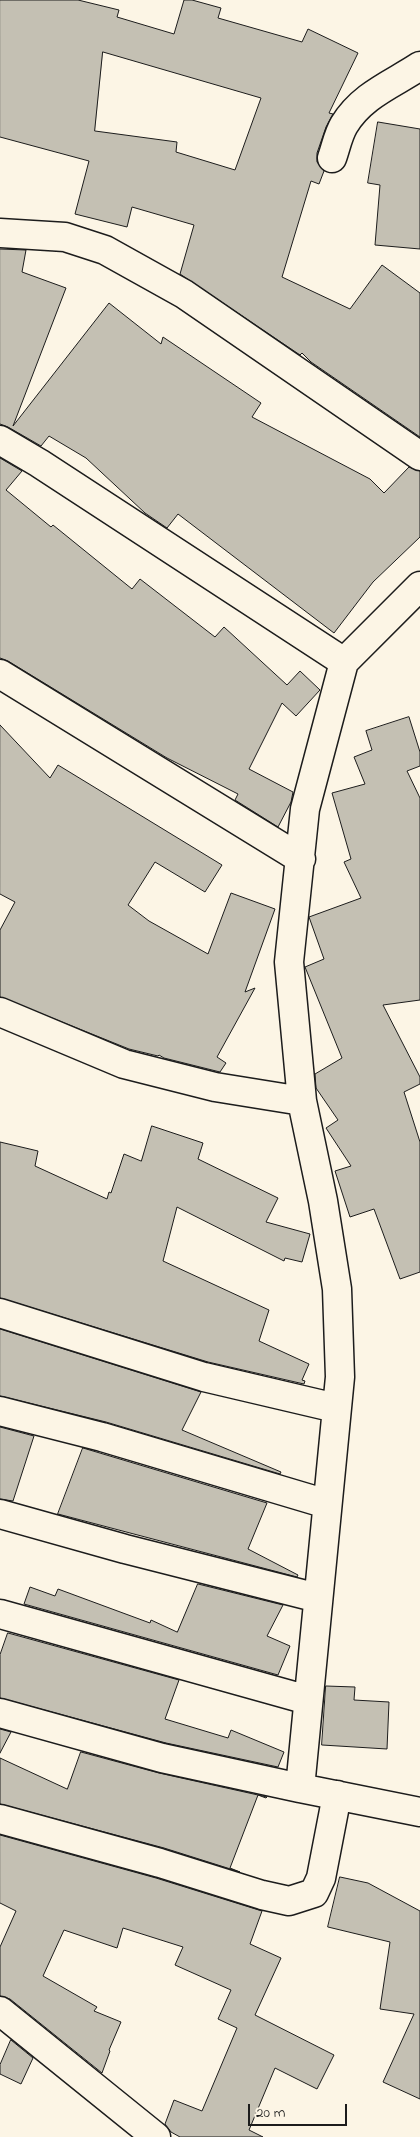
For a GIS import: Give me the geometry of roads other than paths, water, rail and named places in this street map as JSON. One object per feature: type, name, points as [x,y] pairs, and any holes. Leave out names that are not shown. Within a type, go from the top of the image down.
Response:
[{"type":"street","points":[[332,158],[344,126],[360,106],[378,90],[420,66]]},
{"type":"street","points":[[0,233],[65,237],[105,250],[184,294],[420,456]]},
{"type":"street","points":[[0,440],[39,463],[344,662]]},
{"type":"street","points":[[300,1788],[340,1377],[336,1289],[323,1201],[302,1101],[289,962],[305,809],[344,662],[420,586]]},
{"type":"street","points":[[0,674],[301,858]]},
{"type":"street","points":[[0,1012],[124,1064],[215,1087],[302,1101]]},
{"type":"street","points":[[0,1313],[204,1377],[336,1408]]},
{"type":"street","points":[[0,1411],[102,1437],[327,1504]]},
{"type":"street","points":[[0,1514],[125,1549],[318,1598]]},
{"type":"street","points":[[0,1614],[308,1700]]},
{"type":"street","points":[[0,1713],[162,1758],[420,1812]]},
{"type":"street","points":[[0,1819],[160,1863],[262,1895],[289,1901],[314,1893],[321,1878],[337,1795]]},
{"type":"street","points":[[0,2011],[156,2137]]}]
